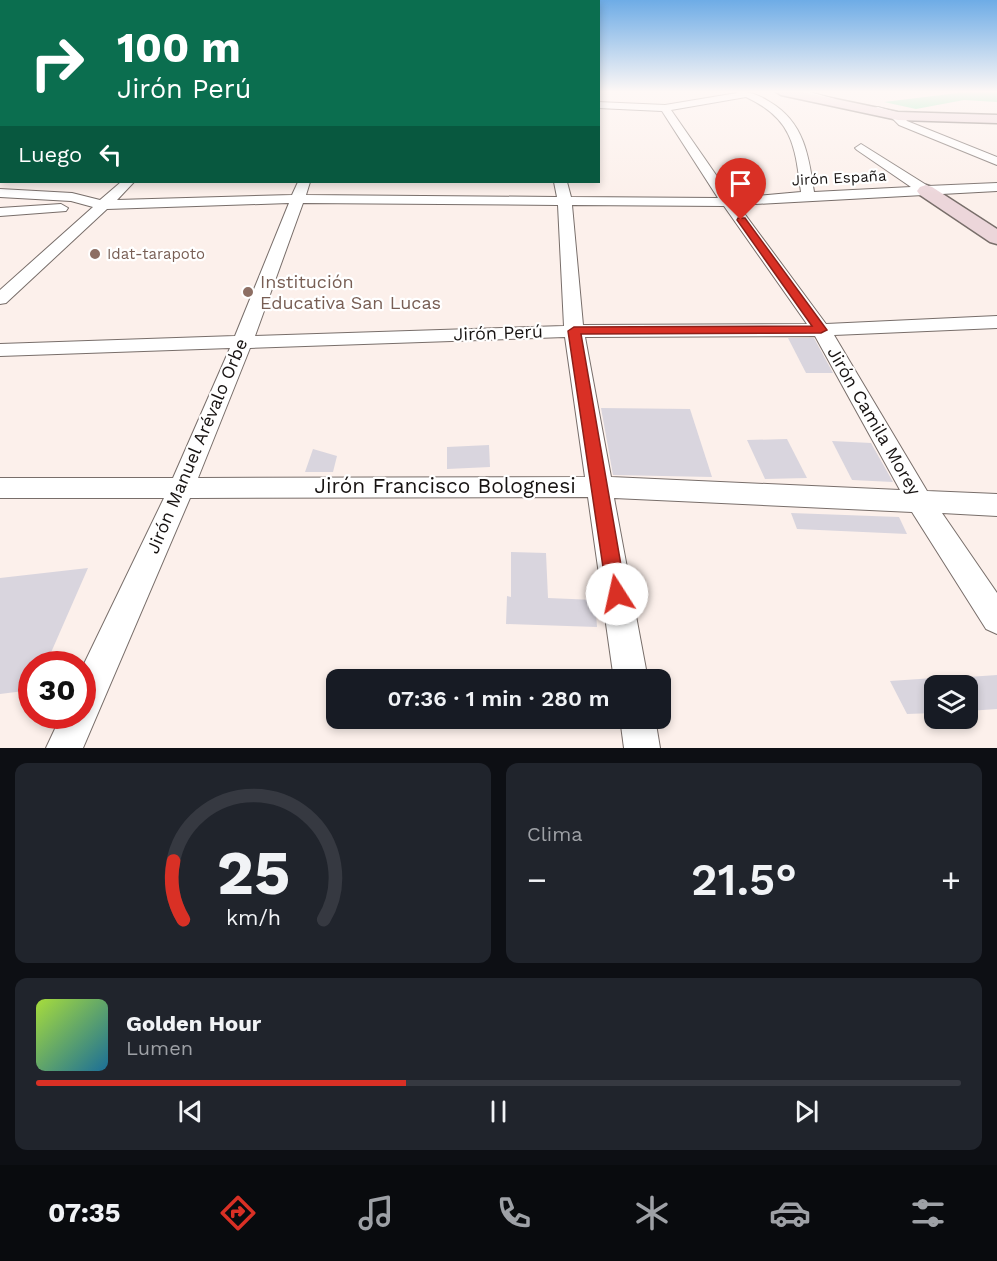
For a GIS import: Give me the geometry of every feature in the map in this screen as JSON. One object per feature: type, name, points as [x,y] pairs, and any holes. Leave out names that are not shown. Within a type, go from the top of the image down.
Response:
[{"type":"street","name":"Jirón Camila Morey","points":[[677,126],[728,202],[821,330],[920,502],[997,619]]},
{"type":"street","points":[[792,126],[801,142],[808,196]]},
{"type":"street","points":[[910,126],[997,160]]},
{"type":"street","points":[[861,148],[997,238]]},
{"type":"street","points":[[0,298],[42,263],[127,183]]},
{"type":"street","name":"Jirón España","points":[[0,193],[72,197],[101,205],[300,190],[563,191],[728,202],[997,187]]},
{"type":"street","name":"Jirón Manuel Arévalo Orbe","points":[[96,676],[182,486],[242,343],[300,190]]},
{"type":"street","points":[[563,191],[574,331],[629,669]]},
{"type":"street","points":[[0,212],[101,205]]},
{"type":"street","name":"Jirón Perú","points":[[0,350],[574,331],[821,330],[997,322]]},
{"type":"street","name":"Jirón Francisco Bolognesi","points":[[0,488],[599,487],[997,505]]},
{"type":"street","points":[[64,748],[73,729]]},
{"type":"street","points":[[639,729],[642,748]]},
{"type":"building","points":[[788,338],[814,338],[833,373],[806,373]]},
{"type":"building","points":[[601,408],[690,409],[712,477],[613,475]]},
{"type":"building","points":[[787,439],[807,478],[765,479],[747,440]]},
{"type":"building","points":[[832,441],[871,443],[893,482],[852,480]]},
{"type":"building","points":[[489,445],[490,467],[447,469],[447,447]]},
{"type":"building","points":[[313,449],[337,456],[333,472],[305,472]]},
{"type":"building","points":[[791,513],[899,517],[907,534],[797,529]]},
{"type":"building","points":[[511,552],[546,553],[548,598],[595,600],[597,627],[506,624],[507,596],[511,597]]},
{"type":"building","points":[[88,568],[52,651],[18,651],[18,692],[0,694],[0,578]]},
{"type":"building","points":[[997,675],[997,709],[978,710],[978,676]]},
{"type":"building","points":[[924,679],[924,713],[907,714],[890,681]]},
{"type":"place","name":"Idat-tarapoto","points":[[95,254]]},
{"type":"place","name":"Institución Educativa San Lucas","points":[[248,292]]},
{"type":"route","points":[[617,594],[574,331],[821,330],[741,220]]}]
